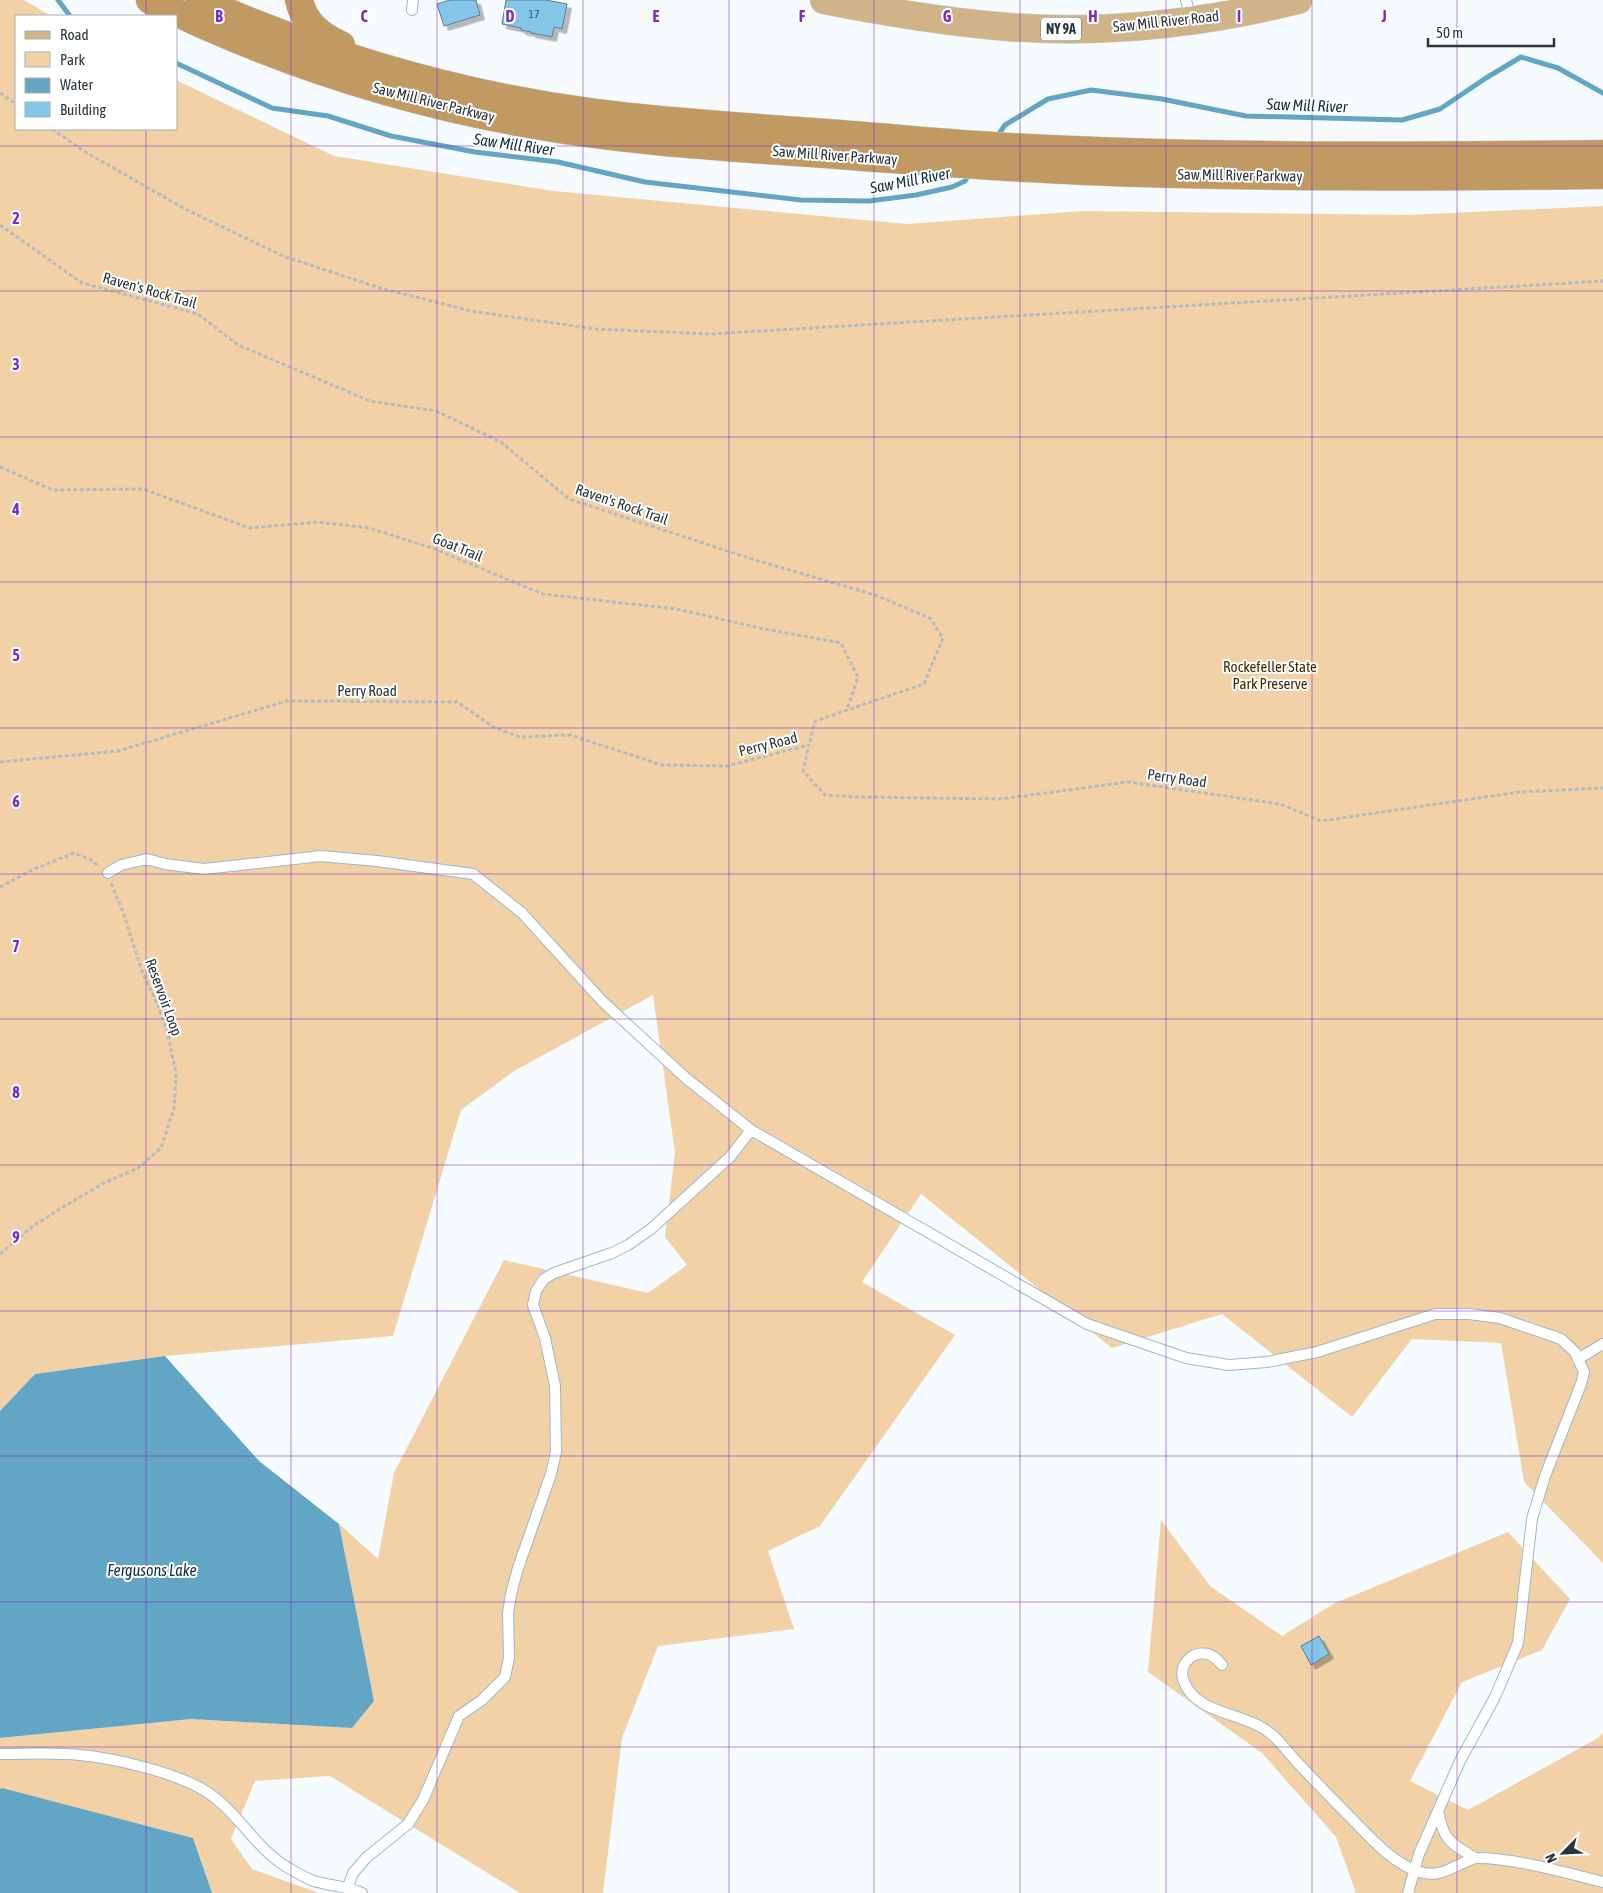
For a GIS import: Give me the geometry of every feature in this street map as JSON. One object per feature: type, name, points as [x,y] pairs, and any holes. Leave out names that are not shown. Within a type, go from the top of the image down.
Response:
[{"type":"highway","name":"Saw Mill River Parkway","points":[[150,0],[235,39],[350,81],[410,98],[530,124],[652,140],[967,154]]},
{"type":"highway","name":"Saw Mill River Parkway","points":[[199,0],[300,41],[358,61],[485,94],[597,113],[721,124],[1000,157],[1107,172],[1423,177],[1603,175]]},
{"type":"highway","points":[[299,0],[309,23],[325,36],[418,78]]},
{"type":"highway","name":"Saw Mill River Parkway","points":[[1000,157],[1150,152],[1603,154]]},
{"type":"main road","name":"Saw Mill River Road","points":[[824,0],[915,16],[1009,27],[1071,29],[1130,26],[1188,10],[1253,10],[1298,0]]},
{"type":"lane","points":[[108,873],[121,865],[147,859],[165,864],[204,869],[322,856],[377,861],[472,874],[522,913],[609,1007],[687,1078],[751,1130],[1087,1324],[1186,1358],[1229,1365],[1266,1362],[1317,1352],[1435,1314],[1469,1314],[1500,1318],[1561,1339],[1575,1352],[1584,1372],[1545,1476],[1532,1519],[1518,1643],[1495,1697],[1460,1761],[1419,1854],[1408,1893]]},
{"type":"lane","points":[[348,1887],[353,1873],[367,1857],[408,1824],[424,1800],[459,1716],[482,1700],[505,1677],[509,1658],[508,1613],[511,1594],[518,1568],[551,1474],[556,1452],[554,1386],[545,1338],[533,1305],[536,1291],[544,1279],[554,1272],[612,1253],[628,1245],[651,1229],[730,1157],[751,1130]]},
{"type":"lane","points":[[1578,1359],[1603,1344]]},
{"type":"lane","points":[[1222,1665],[1213,1657],[1203,1655],[1192,1656],[1186,1660],[1182,1676],[1186,1687],[1205,1705],[1267,1730],[1380,1847],[1414,1870],[1428,1874],[1437,1874],[1475,1858]]},
{"type":"lane","points":[[0,1754],[80,1755],[135,1765],[175,1777],[207,1792],[231,1811],[255,1839],[286,1867],[313,1881],[348,1887],[362,1893]]},
{"type":"lane","points":[[1438,1811],[1442,1831],[1452,1845],[1475,1858],[1507,1860],[1603,1882]]},
{"type":"path","points":[[0,93],[15,103]]},
{"type":"path","points":[[53,130],[87,153],[187,210],[283,256],[380,288],[471,311],[594,329],[710,334],[1603,280]]},
{"type":"path","name":"Raven's Rock Trail","points":[[0,226],[82,283],[198,314],[238,345],[370,401],[436,411],[501,442],[569,499],[752,559],[875,595],[930,618],[942,638],[924,684],[815,721],[809,745]]},
{"type":"path","name":"Goat Trail","points":[[0,467],[53,490],[143,489],[250,528],[318,522],[369,528],[432,548],[543,594],[676,609],[765,629],[841,643],[858,677],[847,709]]},
{"type":"path","name":"Perry Road","points":[[0,762],[118,751],[287,701],[457,702],[494,728],[520,737],[570,735],[662,765],[728,766],[809,745],[803,771],[825,795],[1001,799],[1128,782],[1280,804],[1321,820],[1519,792],[1603,788]]},
{"type":"path","points":[[0,887],[32,870],[74,854],[90,859],[108,873]]},
{"type":"path","name":"Reservoir Loop","points":[[0,1254],[33,1226],[68,1204],[104,1183],[138,1168],[161,1148],[174,1109],[176,1073],[168,1036],[158,1005],[143,974],[108,873]]},
{"type":"green space","name":"Rockefeller State Park Preserve","points":[[0,0],[24,0],[49,15],[15,15],[15,130],[178,130],[178,81],[334,156],[554,191],[907,224],[1083,211],[1407,215],[1603,206],[1603,1563],[1524,1482],[1501,1343],[1412,1339],[1352,1417],[1222,1314],[1112,1348],[921,1194],[862,1282],[955,1335],[820,1526],[768,1551],[794,1629],[658,1646],[622,1738],[603,1893],[520,1893],[330,1776],[255,1781],[231,1839],[252,1869],[319,1893],[212,1893],[193,1838],[0,1789],[0,1738],[191,1719],[352,1728],[374,1701],[339,1524],[378,1559],[394,1473],[504,1260],[648,1293],[687,1265],[665,1237],[675,1153],[653,995],[514,1071],[461,1110],[393,1336],[165,1356],[35,1374],[0,1411]]},
{"type":"green space","points":[[1161,1520],[1210,1586],[1282,1636],[1335,1603],[1508,1532],[1570,1599],[1542,1650],[1462,1682],[1410,1781],[1468,1810],[1598,1738],[1603,1733],[1603,1893],[1356,1893],[1336,1837],[1262,1753],[1148,1672]]},
{"type":"water","name":"Fergusons Lake","points":[[165,1356],[259,1461],[339,1524],[374,1701],[352,1728],[191,1719],[0,1738],[0,1411],[35,1374]]},
{"type":"water","points":[[0,1789],[193,1838],[212,1893],[0,1893]]},
{"type":"building","points":[[450,0],[476,0],[480,15],[444,26],[437,4]]},
{"type":"building","points":[[506,0],[546,0],[567,4],[562,29],[554,27],[552,37],[502,24]]},
{"type":"building","points":[[1319,1636],[1329,1654],[1311,1665],[1301,1646]]},
{"type":"waterway","name":"Saw Mill River","points":[[58,0],[69,15]]},
{"type":"waterway","name":"Saw Mill River","points":[[996,138],[1005,125],[1048,99],[1091,90],[1162,99],[1246,116],[1402,120],[1440,109],[1521,57],[1558,68],[1603,93]]},
{"type":"waterway","name":"Saw Mill River","points":[[178,64],[272,108],[328,116],[391,136],[475,152],[558,162],[645,182],[801,200],[869,201],[916,195],[952,187],[965,181],[970,173]]}]
